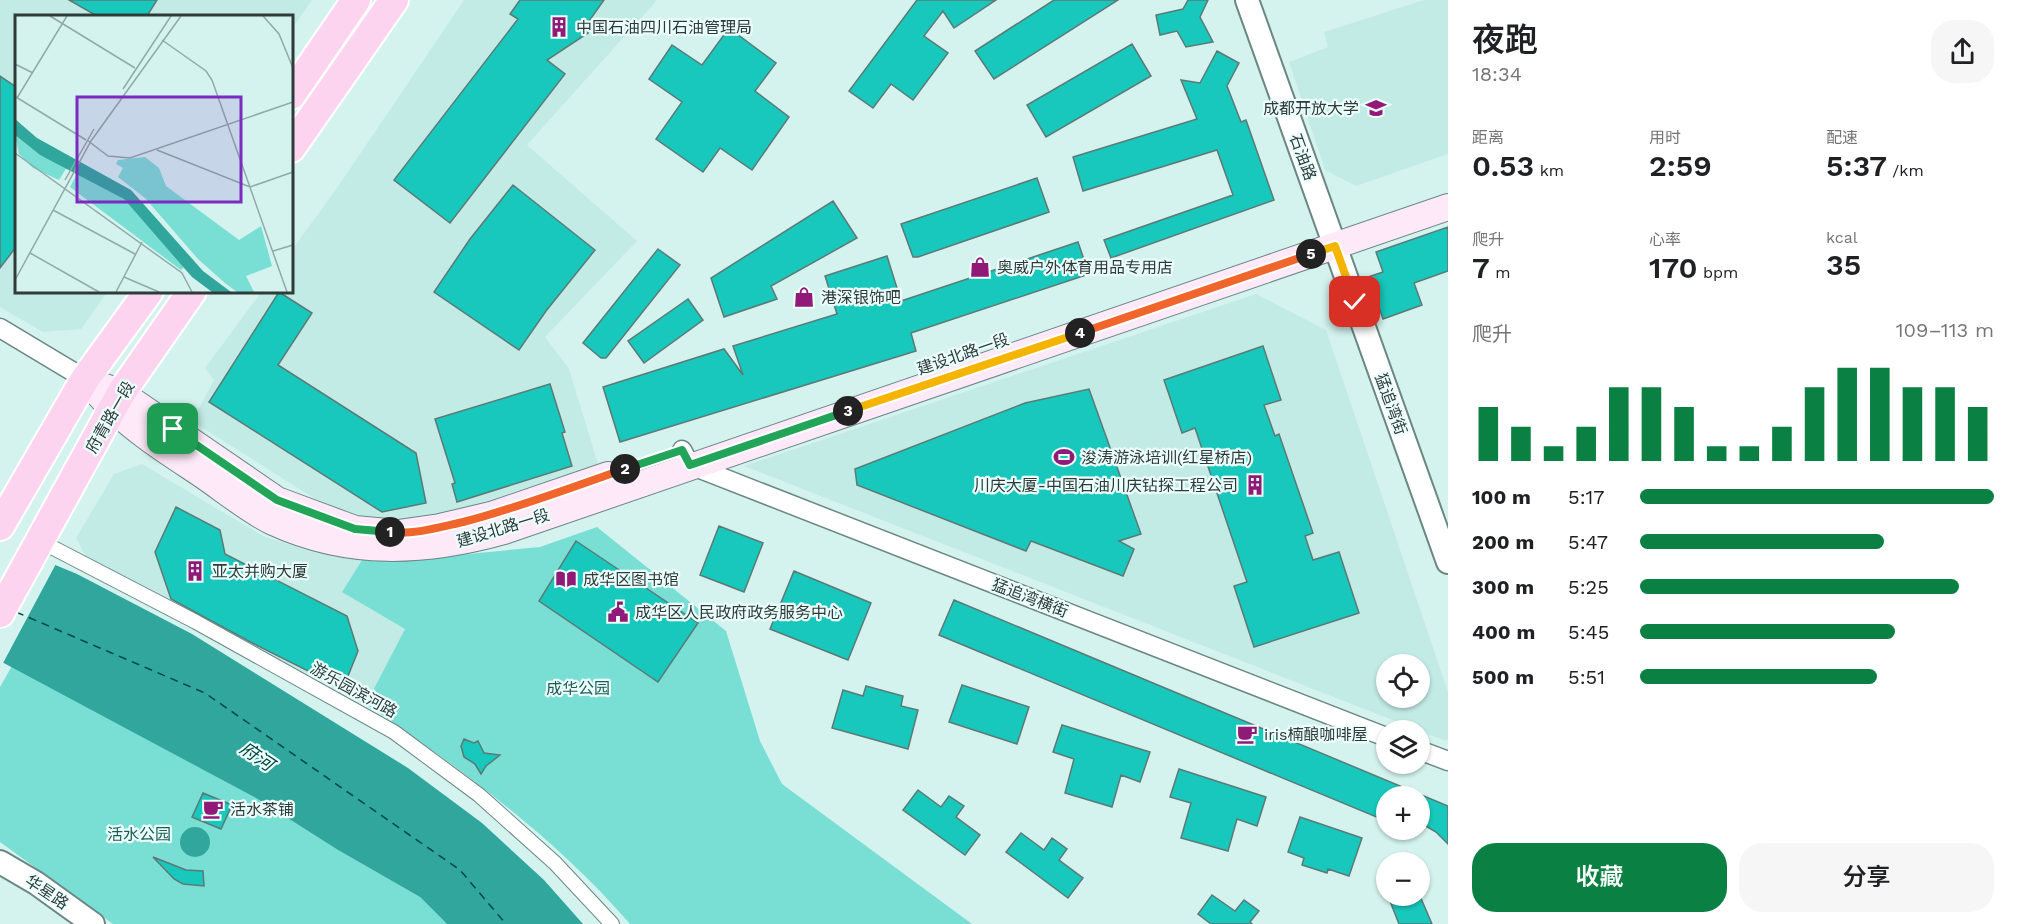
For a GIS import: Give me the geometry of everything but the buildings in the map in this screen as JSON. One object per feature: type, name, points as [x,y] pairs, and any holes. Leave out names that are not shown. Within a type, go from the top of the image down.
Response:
[{"type":"main road","points":[[292,93],[357,0]]},
{"type":"main road","points":[[292,147],[394,0]]},
{"type":"main road","name":"建设北路一段","points":[[1331,238],[1448,188]]},
{"type":"main road","name":"建设北路一段","points":[[85,379],[117,401],[150,440],[271,522],[315,539],[363,548],[416,548],[465,541],[504,531],[686,457],[1331,238],[1448,207]]},
{"type":"main road","points":[[1,522],[85,379],[147,292]]},
{"type":"main road","name":"府青路一段","points":[[0,613],[117,401],[191,292]]},
{"type":"street","name":"石油路","points":[[1247,0],[1331,238]]},
{"type":"street","name":"猛追湾街","points":[[1331,238],[1448,562]]},
{"type":"street","points":[[0,328],[85,379]]},
{"type":"street","name":"猛追湾横街","points":[[686,457],[1376,733]]},
{"type":"street","name":"游乐园滨河路","points":[[38,544],[196,622],[394,732],[478,795],[555,862],[612,924]]},
{"type":"street","points":[[1430,754],[1448,761]]},
{"type":"street","name":"华星路","points":[[0,862],[36,883],[93,924]]},
{"type":"shaded area","points":[[0,0],[312,0],[292,29],[292,15],[15,15],[15,292],[107,292],[81,329],[43,332],[0,307]]},
{"type":"shaded area","points":[[464,0],[657,0],[527,145],[637,241],[545,337],[569,369],[598,464],[445,515],[393,522],[342,516],[192,421],[214,380],[205,368],[261,292],[292,292],[292,250],[337,188]]},
{"type":"shaded area","name":"成都开放大学","points":[[1424,0],[1448,0],[1448,154],[1356,186],[1325,170],[1289,62],[1328,47],[1324,32]]},
{"type":"shaded area","points":[[1256,294],[1326,330],[1448,692],[1448,738],[1446,741],[1430,735],[1430,720],[1392,720],[744,466]]},
{"type":"shaded area","name":"亚太并购大厦","points":[[142,464],[263,536],[312,552],[364,557],[343,592],[405,629],[366,704],[88,561],[76,538],[114,474]]},
{"type":"green space","name":"成华公园","points":[[597,527],[726,631],[760,741],[782,784],[972,924],[630,924],[601,892],[539,833],[472,779],[366,704],[405,629],[342,592],[364,557],[458,555],[540,547]]},
{"type":"green space","name":"活水公园","points":[[12,666],[256,798],[338,850],[420,897],[447,924],[113,924],[0,842],[0,687]]},
{"type":"water","name":"府河","points":[[0,542],[77,574],[192,634],[408,768],[482,823],[544,880],[583,924],[447,924],[420,897],[338,850],[256,798],[0,661]]},
{"type":"water","points":[[195,827],[206,831],[210,842],[206,853],[195,857],[184,853],[180,842],[184,831]]},
{"type":"pier","points":[[0,539],[57,562],[2,665],[0,664]]},
{"type":"ferry route","points":[[16,612],[205,693],[460,870],[506,924]]},
{"type":"place","name":"中国石油四川石油管理局","points":[[559,27]]},
{"type":"place","name":"成都开放大学","points":[[1376,108]]},
{"type":"place","name":"奥威户外体育用品专用店","points":[[980,267]]},
{"type":"place","name":"港深银饰吧","points":[[804,297]]},
{"type":"place","name":"浚涛游泳培训(红星桥店)","points":[[1064,457]]},
{"type":"place","name":"川庆大厦-中国石油川庆钻探工程公司","points":[[1255,485]]},
{"type":"place","name":"亚太并购大厦","points":[[195,571]]},
{"type":"place","name":"成华区图书馆","points":[[566,579]]},
{"type":"place","name":"成华区人民政府政务服务中心","points":[[618,612]]},
{"type":"place","name":"iris楠酿咖啡屋","points":[[1247,734]]},
{"type":"place","name":"活水茶铺","points":[[213,809]]},
{"type":"route","points":[[173,429],[277,500],[355,529],[398,533],[440,527],[491,514],[682,450],[690,465],[1335,246],[1355,302]]}]
